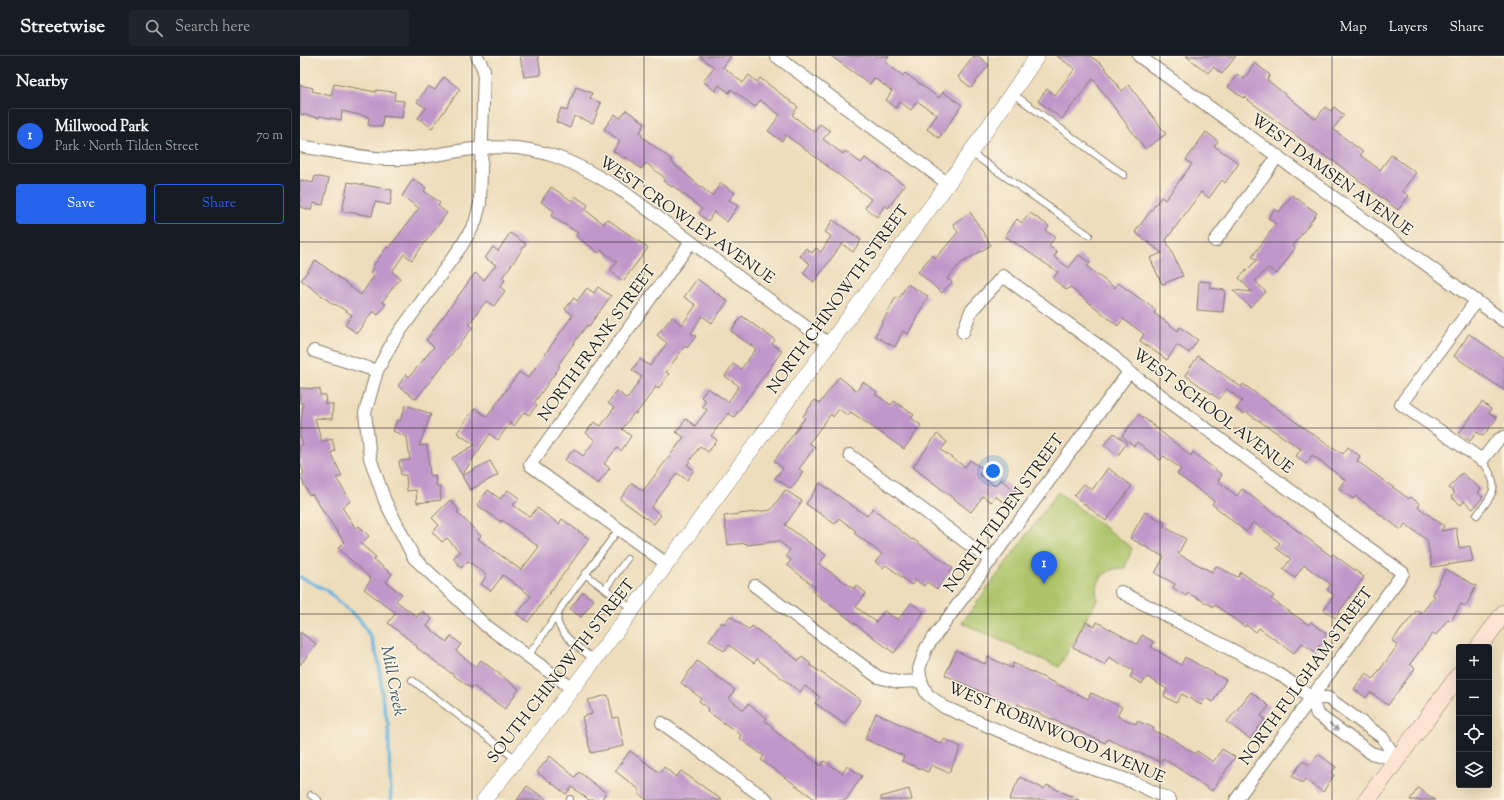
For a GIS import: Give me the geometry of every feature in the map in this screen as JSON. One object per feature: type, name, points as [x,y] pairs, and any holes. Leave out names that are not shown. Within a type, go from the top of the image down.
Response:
[{"type":"main road","points":[[1481,644],[1504,613]]},
{"type":"main road","points":[[1367,800],[1456,678]]},
{"type":"street","points":[[477,56],[484,70],[480,204],[475,223],[462,245],[393,341],[377,371],[365,413],[370,458],[385,501],[414,558],[485,625],[573,689]]},
{"type":"street","points":[[776,56],[947,183]]},
{"type":"street","name":"NORTH CHINOWTH STREET","points":[[667,564],[970,152],[1037,56]]},
{"type":"street","name":"WEST DAMSEN AVENUE","points":[[1139,56],[1504,321]]},
{"type":"street","name":"WEST CROWLEY AVENUE","points":[[300,146],[353,155],[395,159],[429,157],[482,148],[512,147],[541,151],[568,160],[595,174],[624,192],[829,344]]},
{"type":"street","points":[[1216,242],[1278,156]]},
{"type":"street","name":"NORTH FRANK STREET","points":[[619,529],[530,465],[692,242]]},
{"type":"street","name":"WEST SCHOOL AVENUE","points":[[963,332],[971,311],[1003,276],[1114,357],[1129,372],[1403,573]]},
{"type":"street","points":[[1476,301],[1402,404],[1482,460],[1498,440],[1504,437]]},
{"type":"street","points":[[314,351],[377,371]]},
{"type":"street","name":"NORTH TILDEN STREET","points":[[921,680],[919,669],[926,648],[1129,372]]},
{"type":"street","points":[[850,455],[991,560]]},
{"type":"street","points":[[619,529],[667,564]]},
{"type":"street","name":"SOUTH CHINOWTH STREET","points":[[484,800],[573,689],[667,564]]},
{"type":"street","name":"NORTH FULGHAM STREET","points":[[1236,800],[1403,573]]},
{"type":"street","points":[[755,586],[878,677],[898,682],[921,680]]},
{"type":"street","points":[[1121,592],[1282,676],[1312,698],[1328,698],[1382,737],[1397,760]]},
{"type":"street","name":"WEST ROBINWOOD AVENUE","points":[[921,680],[927,694],[944,707],[1067,760],[1133,782],[1170,800]]},
{"type":"street","points":[[1312,698],[1316,714],[1371,753],[1397,760]]},
{"type":"street","points":[[662,723],[767,800]]},
{"type":"lane","points":[[1012,93],[1124,175]]},
{"type":"lane","points":[[970,152],[1089,235]]},
{"type":"lane","points":[[1478,515],[1490,498],[1494,488],[1493,477],[1482,460]]},
{"type":"lane","points":[[528,656],[562,606],[619,529]]},
{"type":"lane","points":[[605,589],[627,559]]},
{"type":"lane","points":[[585,574],[633,610]]},
{"type":"lane","points":[[557,615],[559,626],[564,633],[595,660]]},
{"type":"lane","points":[[412,680],[517,760]]},
{"type":"lane","points":[[311,795],[318,800]]},
{"type":"green space","points":[[1058,492],[1132,548],[1125,568],[1112,570],[1102,576],[1097,587],[1097,600],[1059,667],[962,623]]},
{"type":"building","points":[[520,56],[538,56],[541,75],[524,77]]},
{"type":"building","points":[[699,56],[731,56],[723,67],[743,83],[749,75],[757,82],[760,78],[798,107],[792,115],[814,132],[820,124],[830,131],[823,139],[843,154],[845,151],[861,163],[865,158],[905,185],[888,208],[885,205],[877,217],[865,208],[871,199],[786,135],[782,141],[768,131],[780,115],[760,100],[755,107],[731,89],[729,93],[719,85],[715,91],[703,81],[714,67]]},
{"type":"building","points":[[831,56],[889,56],[885,62],[903,76],[905,73],[939,98],[943,92],[962,105],[939,138],[927,129],[937,115],[917,101],[911,110],[900,102],[896,108],[886,100],[892,91],[874,78],[870,84]]},
{"type":"building","points":[[974,56],[978,56],[989,65],[971,88],[958,77]]},
{"type":"building","points":[[1057,56],[1090,56],[1103,65],[1122,91],[1129,85],[1166,134],[1145,149],[1093,79],[1062,119],[1038,101],[1047,89],[1055,95],[1075,69]]},
{"type":"building","points":[[1186,56],[1236,56],[1222,74],[1213,67],[1208,73]]},
{"type":"building","points":[[1255,63],[1270,75],[1267,80],[1316,119],[1325,107],[1331,111],[1334,107],[1344,115],[1333,129],[1363,152],[1360,155],[1380,170],[1391,155],[1416,173],[1402,191],[1409,196],[1398,210],[1335,162],[1317,151],[1244,97],[1243,98],[1228,87],[1237,74],[1244,79]]},
{"type":"building","points":[[444,77],[460,89],[432,128],[418,118],[426,108],[417,102],[428,86],[435,90]]},
{"type":"building","points":[[334,84],[376,92],[376,90],[395,92],[394,100],[404,101],[402,118],[383,116],[382,127],[368,125],[369,117],[342,111],[341,120],[319,116],[319,118],[300,114],[300,85],[313,88],[312,91],[331,96]]},
{"type":"building","points":[[576,87],[592,93],[590,98],[601,103],[593,123],[574,116],[570,128],[556,122],[561,108],[567,111]]},
{"type":"building","points":[[626,110],[645,123],[640,132],[643,134],[641,136],[672,160],[671,162],[712,196],[721,183],[735,193],[729,200],[738,206],[727,222],[714,212],[708,221],[699,214],[702,209],[673,186],[672,187],[663,181],[665,178],[646,163],[641,169],[626,157],[625,159],[613,151],[620,141],[604,129],[615,114],[620,118]]},
{"type":"building","points":[[1206,132],[1218,141],[1214,146],[1239,163],[1225,183],[1222,180],[1209,198],[1201,192],[1166,240],[1183,276],[1162,284],[1150,258],[1162,253],[1135,232],[1161,197],[1165,200],[1192,164],[1186,160]]},
{"type":"building","points":[[315,176],[329,179],[323,205],[313,203],[311,210],[300,207],[300,180],[313,183]]},
{"type":"building","points":[[413,179],[426,188],[424,191],[440,203],[438,206],[447,213],[412,260],[404,254],[392,272],[400,278],[382,302],[386,304],[378,315],[373,311],[357,333],[345,325],[352,315],[335,304],[334,305],[301,280],[316,260],[361,295],[374,276],[370,273],[373,269],[372,267],[387,247],[389,248],[419,208],[402,196]]},
{"type":"building","points":[[348,182],[392,190],[390,205],[375,202],[372,216],[342,211]]},
{"type":"building","points":[[551,187],[572,201],[575,196],[588,205],[585,210],[604,224],[607,219],[648,248],[623,281],[610,271],[617,262],[601,250],[599,253],[576,236],[578,233],[551,216],[554,211],[541,202]]},
{"type":"building","points":[[1292,195],[1317,213],[1293,246],[1295,248],[1277,274],[1268,268],[1255,281],[1266,292],[1250,307],[1233,290],[1252,292],[1239,278],[1257,260],[1252,257],[1276,224],[1268,218],[1275,209],[1279,212]]},
{"type":"building","points":[[970,212],[991,245],[960,264],[947,279],[952,282],[942,293],[918,272],[932,255],[936,258],[958,232],[953,224]]},
{"type":"building","points":[[1030,213],[1049,226],[1046,231],[1055,237],[1049,246],[1057,252],[1054,257],[1069,268],[1079,255],[1090,263],[1087,267],[1115,288],[1118,283],[1156,310],[1154,313],[1178,331],[1180,327],[1198,340],[1189,353],[1177,345],[1167,360],[1140,341],[1144,334],[1123,319],[1118,326],[1070,287],[1067,290],[1053,279],[1058,272],[1005,236],[1017,219],[1022,223]]},
{"type":"building","points":[[833,220],[861,240],[853,252],[842,244],[814,282],[803,273],[810,264],[800,256],[806,248],[812,253],[816,248],[821,252],[831,236],[825,232]]},
{"type":"building","points":[[510,233],[526,244],[502,278],[505,280],[500,287],[505,291],[494,306],[486,301],[469,324],[473,327],[416,399],[398,386],[406,374],[409,377],[434,347],[426,340],[475,273],[484,280],[496,265],[485,258],[493,247],[498,251]]},
{"type":"building","points":[[697,279],[728,301],[712,323],[702,316],[691,333],[696,336],[687,348],[685,346],[666,372],[669,374],[658,389],[656,387],[636,414],[634,413],[622,429],[631,436],[621,451],[617,448],[604,464],[610,468],[598,484],[565,460],[574,449],[583,456],[595,440],[586,433],[594,422],[601,426],[614,408],[608,403],[617,391],[627,399],[642,377],[632,370],[640,359],[650,366],[667,343],[657,335],[672,317],[682,325],[696,305],[684,297]]},
{"type":"building","points":[[1199,281],[1210,282],[1210,288],[1225,290],[1223,312],[1197,310]]},
{"type":"building","points":[[907,284],[928,296],[908,334],[903,331],[895,347],[875,336],[896,297],[899,299]]},
{"type":"building","points":[[598,287],[611,296],[589,326],[587,325],[558,365],[560,366],[534,403],[537,405],[529,415],[524,412],[514,426],[510,423],[498,440],[490,434],[462,475],[452,458],[475,445],[457,433],[466,420],[475,408],[487,417],[519,372],[528,378],[573,315],[565,309],[574,298],[577,301],[587,288],[594,293]]},
{"type":"building","points":[[742,316],[775,340],[772,344],[782,351],[734,417],[728,413],[711,436],[717,440],[708,452],[700,446],[687,465],[694,470],[687,480],[677,473],[651,508],[661,515],[654,524],[620,499],[632,483],[643,491],[684,437],[676,432],[686,419],[695,426],[707,410],[702,406],[706,401],[701,397],[708,388],[728,402],[739,386],[725,376],[733,364],[741,369],[756,349],[731,331]]},
{"type":"building","points":[[1469,334],[1504,358],[1504,390],[1454,356]]},
{"type":"building","points":[[1198,356],[1241,387],[1243,384],[1332,448],[1333,447],[1343,454],[1348,447],[1360,456],[1357,461],[1409,499],[1411,497],[1420,504],[1418,507],[1444,526],[1441,531],[1456,528],[1459,548],[1470,546],[1473,561],[1432,567],[1427,540],[1405,524],[1401,530],[1356,496],[1353,499],[1339,488],[1345,480],[1312,455],[1306,464],[1296,456],[1301,449],[1246,412],[1244,414],[1236,409],[1242,401],[1227,389],[1219,399],[1185,375]]},
{"type":"building","points":[[839,377],[857,391],[863,382],[877,392],[875,394],[891,405],[894,401],[914,415],[911,418],[921,425],[904,449],[851,412],[848,416],[839,409],[833,417],[831,414],[809,443],[815,447],[799,469],[803,472],[791,489],[775,478],[783,468],[774,461],[805,418],[803,416],[815,400],[820,403]]},
{"type":"building","points":[[300,388],[320,389],[320,395],[326,395],[325,404],[333,404],[332,419],[315,418],[322,442],[332,439],[335,451],[331,453],[342,476],[336,478],[351,501],[342,507],[356,529],[359,526],[369,536],[361,544],[376,557],[374,560],[392,574],[386,582],[402,594],[396,601],[417,617],[422,611],[432,619],[427,626],[447,642],[451,636],[461,644],[456,651],[476,667],[481,660],[519,689],[505,709],[473,686],[471,688],[417,648],[417,646],[388,623],[396,613],[364,589],[371,579],[338,548],[344,542],[312,494],[309,495],[300,476],[304,474],[300,462],[300,446],[303,445],[300,436],[303,403],[300,403]]},
{"type":"building","points":[[1482,402],[1491,409],[1489,413],[1497,418],[1483,436],[1477,432],[1470,441],[1459,433]]},
{"type":"building","points":[[406,405],[431,414],[419,446],[427,445],[430,476],[435,475],[436,486],[440,486],[441,500],[417,503],[416,490],[407,491],[406,475],[401,475],[399,461],[410,460],[407,437],[393,431],[397,420],[400,421]]},
{"type":"building","points":[[1139,414],[1191,456],[1193,452],[1222,475],[1218,481],[1237,496],[1242,489],[1331,556],[1333,554],[1364,577],[1335,618],[1324,610],[1334,595],[1327,590],[1331,584],[1304,565],[1295,578],[1283,569],[1291,559],[1276,548],[1280,543],[1253,522],[1246,532],[1212,504],[1214,501],[1177,474],[1181,469],[1164,456],[1160,460],[1137,442],[1134,446],[1122,436]]},
{"type":"building","points":[[1114,433],[1127,443],[1118,455],[1104,445]]},
{"type":"building","points":[[937,434],[947,442],[941,450],[965,467],[970,460],[983,469],[979,474],[995,486],[1000,479],[1016,491],[1006,504],[995,496],[991,502],[983,496],[971,512],[913,467]]},
{"type":"building","points":[[490,461],[498,475],[470,490],[462,476]]},
{"type":"building","points":[[1108,468],[1132,486],[1106,521],[1074,496],[1084,484],[1092,490]]},
{"type":"building","points":[[1462,473],[1481,489],[1478,493],[1483,497],[1473,509],[1464,501],[1461,505],[1451,497],[1455,493],[1449,488]]},
{"type":"building","points":[[820,483],[867,516],[873,508],[912,540],[913,539],[953,568],[937,589],[927,582],[924,586],[916,580],[912,585],[886,565],[883,568],[875,562],[882,554],[854,533],[856,531],[839,518],[835,524],[806,504]]},
{"type":"building","points":[[488,490],[500,499],[508,490],[519,498],[513,505],[530,517],[537,508],[559,524],[562,519],[589,539],[528,622],[517,614],[531,596],[503,575],[491,591],[481,584],[487,575],[468,561],[461,568],[453,558],[460,552],[447,538],[442,542],[432,532],[439,525],[432,518],[450,500],[459,510],[457,512],[481,536],[478,539],[521,570],[539,547],[502,520],[501,522],[477,505]]},
{"type":"building","points":[[785,490],[802,501],[785,525],[826,555],[819,564],[854,589],[856,585],[866,593],[856,607],[876,622],[884,611],[898,620],[911,603],[924,612],[894,653],[812,591],[815,587],[787,565],[791,560],[786,556],[790,550],[779,541],[747,545],[746,543],[728,545],[724,516],[771,510]]},
{"type":"building","points":[[1145,512],[1165,523],[1163,526],[1186,539],[1178,554],[1212,572],[1216,566],[1238,577],[1241,572],[1274,596],[1271,599],[1309,625],[1311,622],[1327,634],[1315,652],[1302,643],[1294,653],[1259,628],[1256,632],[1246,625],[1245,627],[1215,605],[1214,607],[1188,593],[1186,596],[1173,588],[1175,584],[1155,573],[1164,557],[1130,538]]},
{"type":"building","points":[[1446,569],[1476,586],[1466,606],[1461,604],[1451,621],[1448,619],[1436,635],[1433,633],[1410,664],[1415,668],[1388,705],[1370,692],[1366,698],[1354,689],[1366,673],[1373,679],[1398,645],[1392,641],[1417,610],[1421,614],[1435,596],[1432,594]]},
{"type":"building","points":[[583,592],[594,600],[581,617],[570,609]]},
{"type":"building","points":[[730,616],[749,630],[752,626],[799,661],[802,657],[811,664],[810,665],[861,700],[844,724],[815,703],[820,697],[805,686],[800,692],[757,659],[754,663],[729,645],[724,651],[709,640],[722,622],[724,624]]},
{"type":"building","points":[[1086,622],[1095,627],[1097,622],[1137,644],[1142,635],[1154,642],[1151,647],[1181,665],[1185,657],[1226,680],[1213,702],[1205,698],[1201,705],[1182,694],[1176,703],[1164,696],[1167,689],[1147,677],[1142,684],[1130,677],[1133,671],[1109,657],[1105,665],[1073,647]]},
{"type":"building","points":[[300,632],[316,644],[300,665]]},
{"type":"building","points":[[956,651],[985,664],[988,657],[1012,668],[1013,663],[1088,699],[1091,693],[1122,707],[1117,716],[1136,724],[1137,721],[1154,728],[1153,731],[1173,739],[1195,754],[1197,751],[1213,762],[1222,749],[1235,757],[1212,791],[1163,758],[1161,762],[1107,739],[1105,743],[1018,704],[1016,708],[945,675]]},
{"type":"building","points":[[697,661],[735,690],[729,699],[744,710],[748,704],[767,718],[765,721],[773,727],[772,729],[821,766],[824,761],[842,773],[847,766],[862,776],[846,800],[816,800],[761,760],[764,756],[739,738],[741,735],[707,711],[708,708],[699,701],[701,698],[681,683]]},
{"type":"building","points":[[1251,692],[1269,706],[1261,716],[1265,719],[1250,739],[1227,722]]},
{"type":"building","points":[[608,695],[613,718],[618,717],[624,746],[591,753],[582,717],[592,714],[588,700]]},
{"type":"building","points":[[876,713],[942,744],[944,739],[961,747],[949,773],[931,765],[928,772],[902,761],[904,756],[865,739]]},
{"type":"building","points":[[630,751],[660,773],[664,767],[676,777],[681,771],[722,800],[647,800],[638,793],[640,790],[615,771]]},
{"type":"building","points":[[1318,754],[1336,767],[1331,773],[1334,775],[1323,792],[1305,779],[1302,783],[1292,776],[1303,761],[1310,765]]},
{"type":"building","points":[[550,756],[575,777],[579,772],[606,793],[601,800],[589,800],[572,787],[566,794],[537,772]]},
{"type":"building","points":[[1020,777],[1044,789],[1047,785],[1079,800],[1009,800]]},
{"type":"building","points":[[527,786],[547,800],[517,800]]},
{"type":"building","points":[[1418,788],[1435,800],[1410,800]]},
{"type":"building","points":[[909,789],[912,800],[881,800],[881,797]]},
{"type":"waterway","name":"Mill Creek","points":[[300,577],[326,590],[360,620],[371,638],[379,663],[383,703],[388,724],[391,800]]},
{"type":"place","name":"Millwood Park","points":[[1044,584]]}]
